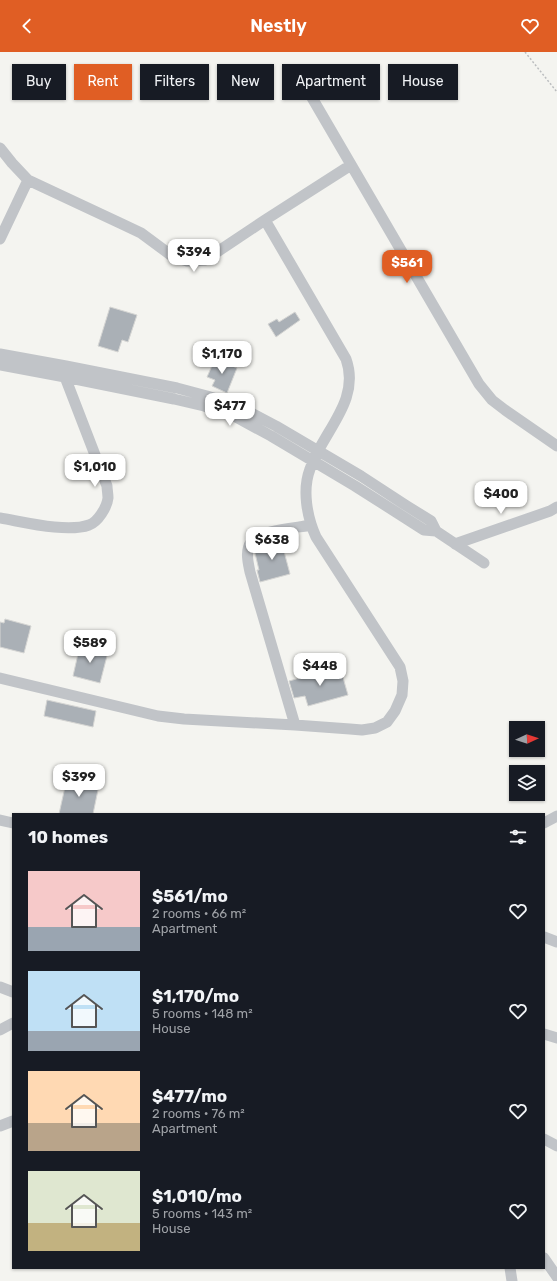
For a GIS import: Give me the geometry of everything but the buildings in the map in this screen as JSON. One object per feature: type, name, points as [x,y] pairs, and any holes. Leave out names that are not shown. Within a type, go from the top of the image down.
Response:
[{"type":"street","points":[[313,100],[479,384],[492,400],[557,446]]},
{"type":"street","points":[[0,148],[28,180],[122,224],[141,234],[172,256],[187,262],[206,260],[351,165]]},
{"type":"street","points":[[0,239],[28,180]]},
{"type":"street","points":[[0,678],[158,716],[184,719],[362,730],[375,728],[386,722],[395,710],[402,695],[403,681],[400,667],[316,538],[311,525],[308,510],[307,481],[310,469],[346,402],[350,385],[348,366],[346,359],[265,220]]},
{"type":"street","points":[[0,354],[234,416],[316,456],[424,530],[436,531],[484,563]]},
{"type":"street","points":[[0,365],[65,371]]},
{"type":"street","points":[[0,518],[70,529],[90,525],[98,519],[103,511],[108,498],[107,486],[65,371]]},
{"type":"street","points":[[455,544],[550,511],[557,507]]},
{"type":"street","points":[[295,725],[249,567],[248,549],[251,541],[256,536],[311,525]]},
{"type":"street","points":[[545,822],[557,816]]},
{"type":"street","points":[[0,820],[12,823]]},
{"type":"street","points":[[545,937],[557,942]]},
{"type":"street","points":[[0,988],[12,992]]},
{"type":"street","points":[[0,1030],[12,1023]]},
{"type":"street","points":[[545,1034],[557,1038]]},
{"type":"street","points":[[0,1126],[12,1121]]},
{"type":"street","points":[[545,1140],[557,1146]]},
{"type":"street","points":[[545,1259],[557,1277]]},
{"type":"street","points":[[510,1269],[512,1281]]},
{"type":"path","points":[[525,52],[557,92]]}]
